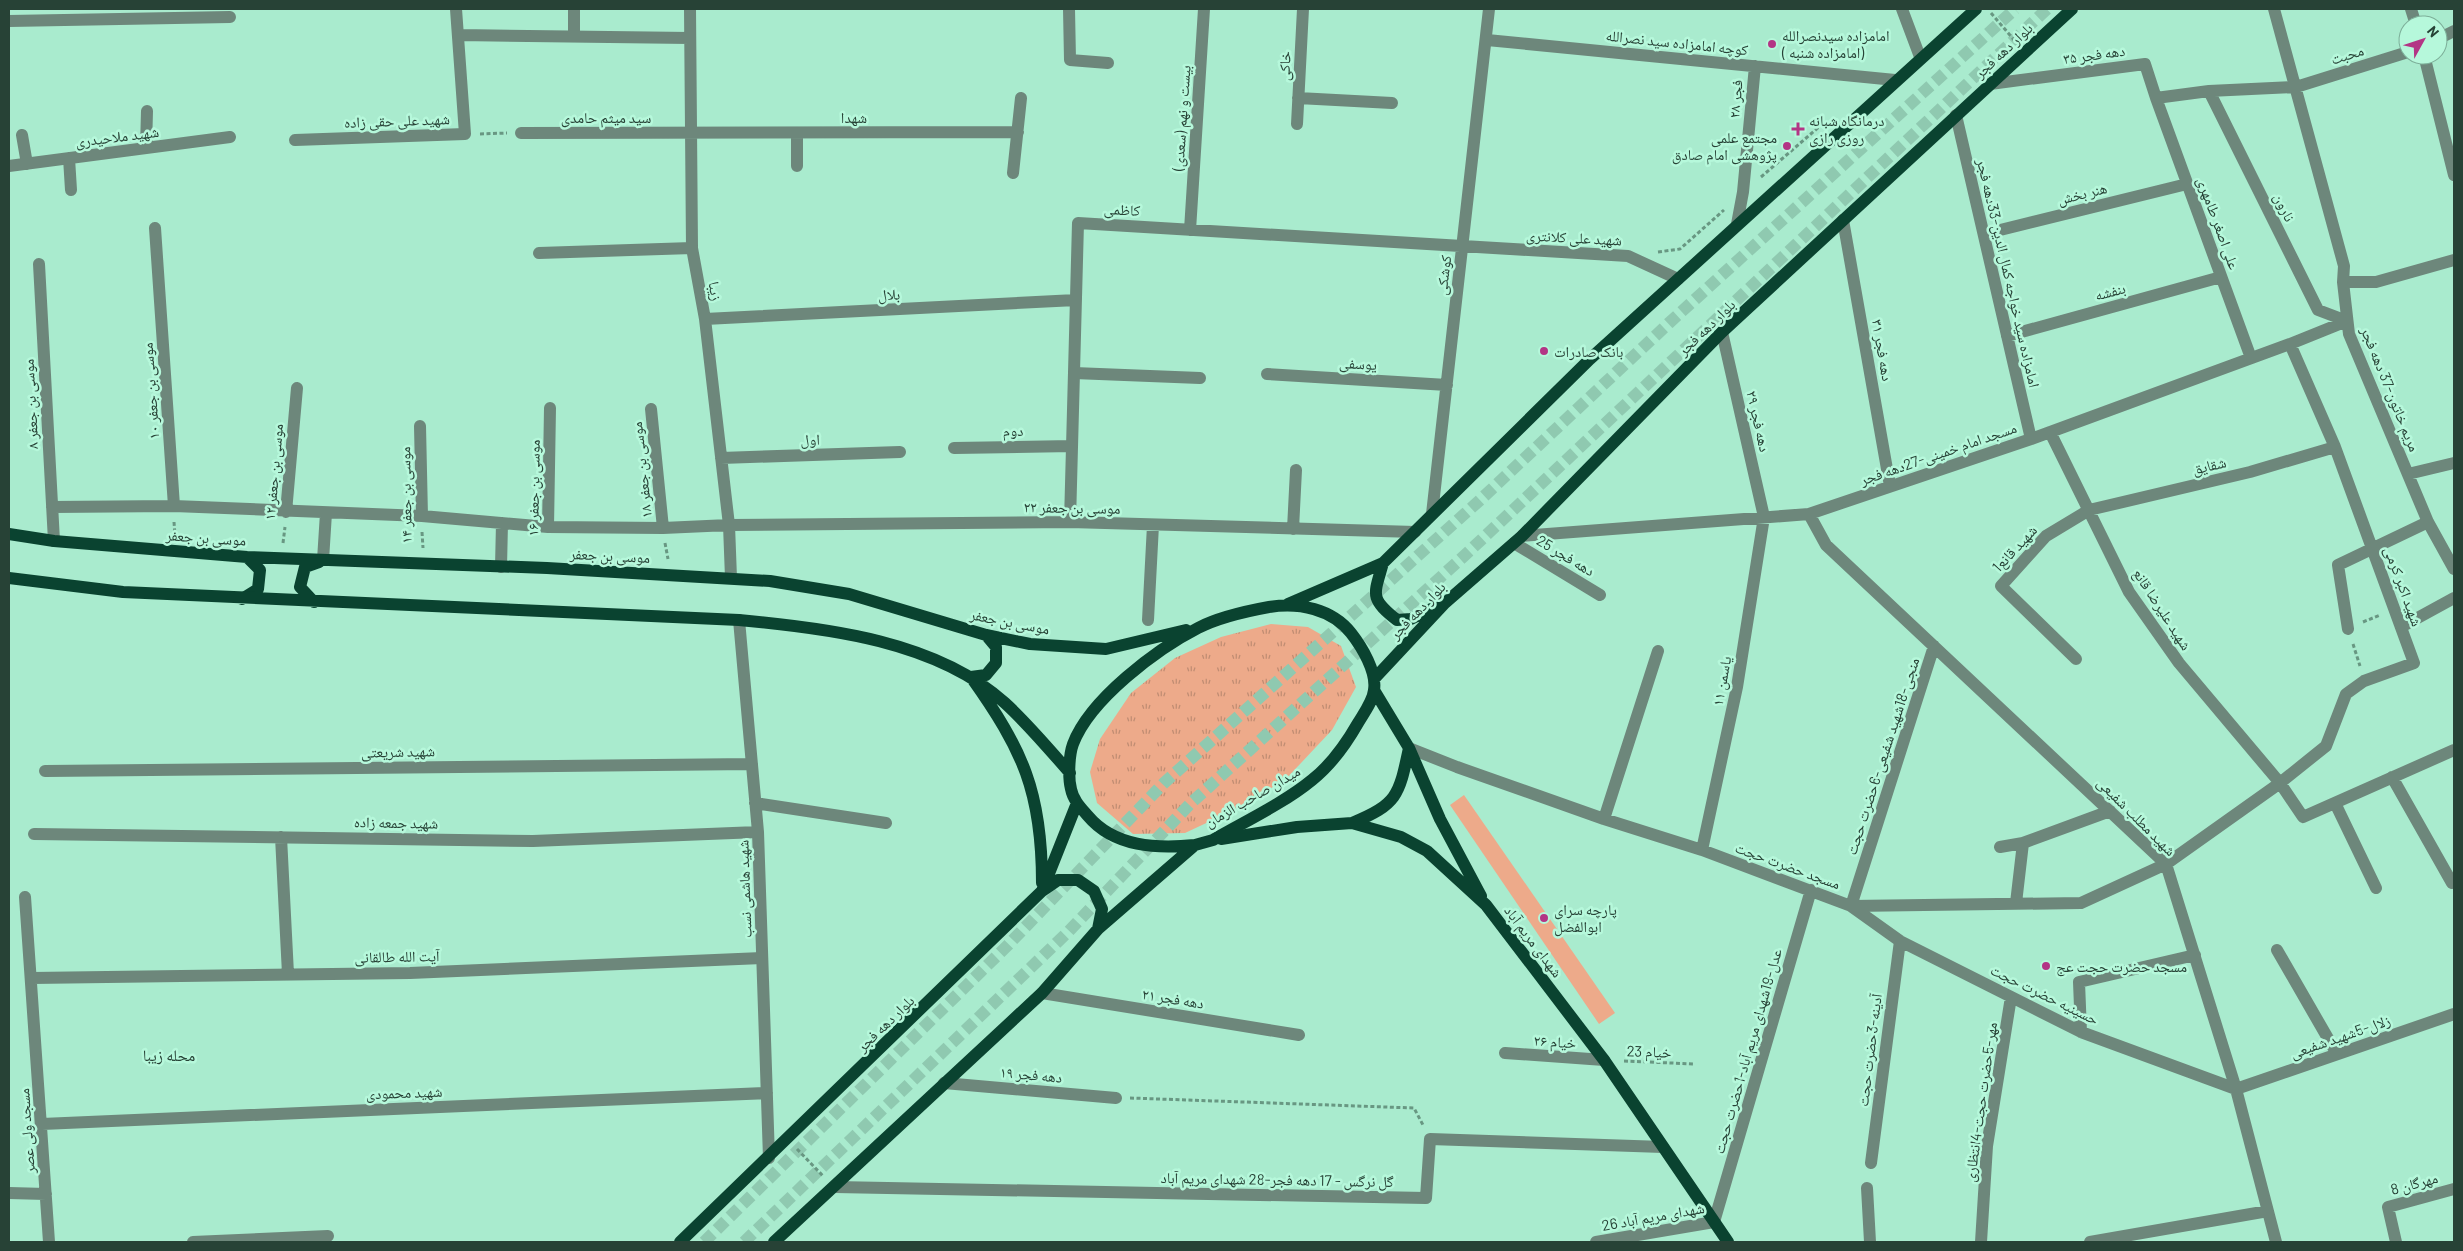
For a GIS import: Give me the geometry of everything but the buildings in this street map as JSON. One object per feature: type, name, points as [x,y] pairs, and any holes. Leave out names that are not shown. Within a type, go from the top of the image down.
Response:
[{"type":"main road","points":[[1288,604],[1383,563],[1590,359],[1920,57],[1976,9]]},
{"type":"main road","name":"بلوار دهه فجر","points":[[1374,685],[1445,603],[1518,540],[1722,332],[2072,9]]},
{"type":"main road","name":"موسی بن جعفر","points":[[9,534],[54,541],[247,557],[501,567],[770,581],[849,594],[986,636],[1030,644],[1106,649],[1200,626]]},
{"type":"main road","points":[[242,599],[258,589],[260,570],[247,557]]},
{"type":"main road","points":[[314,602],[300,587],[305,567],[323,560]]},
{"type":"main road","points":[[1383,563],[1375,594],[1381,607],[1397,620],[1411,618],[1445,603]]},
{"type":"main road","points":[[9,578],[123,592],[242,599],[739,620],[810,626],[894,645],[943,663],[970,677],[1004,702],[1070,772]]},
{"type":"main road","name":"میدان صاحب الزمان","points":[[1288,604],[1310,608],[1338,620],[1352,634],[1366,656],[1374,685],[1368,707],[1352,734],[1335,757],[1312,781],[1213,840],[1195,845],[1166,848],[1123,841],[1096,826],[1077,803],[1071,789],[1070,772],[1073,744],[1093,711],[1131,671],[1200,626],[1254,610],[1288,604]]},
{"type":"main road","points":[[970,677],[986,675],[996,663],[996,647],[986,636]]},
{"type":"main road","points":[[970,677],[1001,719],[1022,759],[1036,802],[1042,846],[1042,891]]},
{"type":"main road","points":[[1374,685],[1408,748],[1440,819],[1486,905]]},
{"type":"main road","points":[[1352,823],[1378,812],[1393,800],[1402,784],[1408,748]]},
{"type":"main road","name":"بلوار دهه فجر","points":[[680,1242],[769,1158],[1042,891],[1077,803]]},
{"type":"main road","name":"شهدای مریم آباد","points":[[1213,840],[1297,827],[1352,823],[1401,837],[1427,851],[1486,905],[1604,1060],[1728,1242]]},
{"type":"main road","points":[[774,1242],[1042,993],[1098,928],[1195,845]]},
{"type":"main road","points":[[1042,891],[1058,880],[1078,880],[1094,891],[1102,909],[1098,928]]},
{"type":"street","name":"شهید علی حقی زاده","points":[[295,140],[465,134],[456,9]]},
{"type":"street","points":[[574,9],[574,36]]},
{"type":"street","name":"زیبا","points":[[690,9],[692,248],[705,319],[729,525],[731,578]]},
{"type":"street","points":[[1069,9],[1070,60],[1108,63]]},
{"type":"street","name":"بیست و نهم (سعدی)","points":[[1190,230],[1204,9]]},
{"type":"street","name":"خاکی","points":[[1297,124],[1303,9]]},
{"type":"street","name":"کوشکی","points":[[1432,514],[1489,9]]},
{"type":"street","points":[[1902,9],[1920,57]]},
{"type":"street","name":"مریم خاتون-37 دهه فجر","points":[[2274,9],[2344,266],[2343,282],[2349,334],[2428,522],[2454,569]]},
{"type":"street","points":[[9,21],[230,17]]},
{"type":"street","points":[[459,35],[690,38]]},
{"type":"street","name":"کوچه امامزاده سید نصرالله","points":[[1487,40],[1895,80]]},
{"type":"street","name":"محبت","points":[[2296,87],[2398,55]]},
{"type":"street","name":"دهه فجر ۳۵","points":[[1990,84],[2145,64],[2156,98]]},
{"type":"street","points":[[2426,65],[2454,175]]},
{"type":"street","name":"فجر ۲۸","points":[[1737,224],[1743,192],[1755,66]]},
{"type":"street","points":[[2156,98],[2209,91],[2296,87]]},
{"type":"street","name":"نارون","points":[[2209,91],[2318,310],[2347,320]]},
{"type":"street","points":[[1013,174],[1021,98]]},
{"type":"street","points":[[1298,98],[1392,103]]},
{"type":"street","name":"علی اصغر طامهری","points":[[2156,98],[2251,358]]},
{"type":"street","points":[[146,148],[147,111]]},
{"type":"street","name":"امامزاده سید خواجه کمال الدین-33دهه فجر","points":[[1956,115],[2031,439]]},
{"type":"street","name":"شهدا","points":[[690,134],[1018,132]]},
{"type":"street","name":"سید میثم حامدی","points":[[521,133],[690,134]]},
{"type":"street","points":[[796,166],[797,134]]},
{"type":"street","points":[[22,135],[27,164]]},
{"type":"street","name":"شهید ملاحیدری","points":[[9,166],[230,137]]},
{"type":"street","points":[[69,158],[71,190]]},
{"type":"street","name":"هنر بخش","points":[[1984,234],[2187,184]]},
{"type":"street","name":"دهه فجر ۳۱","points":[[1843,220],[1890,486]]},
{"type":"street","name":"کاظمی","points":[[1070,522],[1078,223],[1463,247]]},
{"type":"street","name":"موسی بن جعفر ۱۰","points":[[155,228],[174,506]]},
{"type":"street","name":"شهید علی کلانتری","points":[[1463,247],[1628,256],[1678,279]]},
{"type":"street","points":[[538,252],[692,248]]},
{"type":"street","points":[[2343,282],[2376,282],[2454,260]]},
{"type":"street","name":"موسی بن جعفر ۸","points":[[39,264],[54,541]]},
{"type":"street","name":"بنفشه","points":[[2007,336],[2221,277]]},
{"type":"street","name":"بلال","points":[[705,319],[1076,300]]},
{"type":"street","name":"مسجد امام خمینی-27دهه فجر","points":[[1518,540],[1809,514],[2031,439],[2290,344],[2347,320]]},
{"type":"street","name":"دهه فجر ۲۹","points":[[1722,332],[1764,517]]},
{"type":"street","name":"شهید اکبر کرمی","points":[[2166,864],[2280,783],[2326,746],[2346,694],[2364,681],[2414,663],[2335,446],[2290,344]]},
{"type":"street","points":[[1074,373],[1200,378]]},
{"type":"street","name":"یوسفی","points":[[1267,374],[1447,384]]},
{"type":"street","name":"موسی بن جعفر ۱۲","points":[[286,512],[297,388]]},
{"type":"street","name":"موسی بن جعفر ۱۶","points":[[548,527],[550,408]]},
{"type":"street","name":"موسی بن جعفر ۱۸","points":[[651,409],[663,528]]},
{"type":"street","name":"موسی بن جعفر ۱۴","points":[[420,426],[422,516]]},
{"type":"street","name":"شهید علیرضا قانع","points":[[2050,432],[2129,592],[2174,655],[2280,783],[2303,817],[2335,803]]},
{"type":"street","name":"دوم","points":[[954,448],[1072,446]]},
{"type":"street","name":"شقایق","points":[[2089,510],[2250,472],[2335,446]]},
{"type":"street","name":"اول","points":[[721,458],[900,452]]},
{"type":"street","points":[[2408,474],[2454,463]]},
{"type":"street","points":[[1293,528],[1296,470]]},
{"type":"street","name":"موسی بن جعفر ۲۲","points":[[52,507],[174,506],[422,516],[548,527],[663,528],[729,525],[1070,522],[1415,532]]},
{"type":"street","name":"1شهید قانع","points":[[2076,659],[2001,586],[2046,536],[2089,510]]},
{"type":"street","points":[[323,560],[326,513]]},
{"type":"street","name":"شهید مطلب شفیعی","points":[[1809,514],[1826,545],[2166,864],[2236,1089],[2276,1242]]},
{"type":"street","name":"یاسمن ۱۱","points":[[1702,850],[1737,687],[1764,517]]},
{"type":"street","points":[[2348,629],[2338,565],[2428,522]]},
{"type":"street","points":[[501,567],[502,523]]},
{"type":"street","points":[[1148,620],[1153,525]]},
{"type":"street","name":"دهه فجر 25","points":[[1518,540],[1600,595]]},
{"type":"street","points":[[2401,627],[2454,598]]},
{"type":"street","name":"شهید هاشمی نسب","points":[[739,620],[758,832],[769,1158]]},
{"type":"street","name":"منجی-18شهید شفیعی-6حضرت حجت","points":[[1851,906],[1934,646]]},
{"type":"street","points":[[1604,819],[1658,651]]},
{"type":"street","name":"مسجد حضرت حجت","points":[[1408,748],[1604,819],[1702,850],[1851,906],[2081,903],[2166,864]]},
{"type":"street","points":[[2376,888],[2335,803],[2454,750]]},
{"type":"street","name":"شهید شریعتی","points":[[45,771],[752,764]]},
{"type":"street","points":[[2392,778],[2452,883],[2454,882]]},
{"type":"street","points":[[755,803],[886,823]]},
{"type":"street","points":[[2000,847],[2023,844],[2110,811]]},
{"type":"street","name":"شهید جمعه زاده","points":[[34,834],[533,841],[758,832]]},
{"type":"street","points":[[282,837],[288,974]]},
{"type":"street","points":[[2016,903],[2023,844]]},
{"type":"street","name":"عدل-19شهدای مریم آباد-1حضرت حجت","points":[[1714,1222],[1811,890]]},
{"type":"street","name":"مسجد ولی عصر","points":[[25,897],[49,1242]]},
{"type":"street","name":"حسینیه حضرت حجت","points":[[1851,906],[1900,941],[2081,1032],[2236,1089]]},
{"type":"street","name":"آدینه-3حضرت حجت","points":[[1871,1163],[1900,941]]},
{"type":"street","points":[[2277,950],[2337,1054]]},
{"type":"street","points":[[2081,1032],[2079,982],[2194,955]]},
{"type":"street","name":"آیت الله طالقانی","points":[[32,978],[410,973],[762,958]]},
{"type":"street","name":"دهه فجر ۲۱","points":[[1042,993],[1299,1034]]},
{"type":"street","name":"مهر-5حضرت حجت-4انتظاری","points":[[1981,1242],[1988,1146],[2011,997]]},
{"type":"street","name":"زلال-5شهید شفیعی","points":[[2236,1089],[2454,1014]]},
{"type":"street","name":"خیام ۲۶","points":[[1504,1053],[1604,1060]]},
{"type":"street","name":"دهه فجر ۱۹","points":[[944,1083],[1116,1098]]},
{"type":"street","name":"شهید محمودی","points":[[42,1124],[767,1093]]},
{"type":"street","points":[[1430,1139],[1663,1147]]},
{"type":"street","name":"گل نرگس - 17 دهه فجر-28 شهدای مریم آباد","points":[[835,1187],[1426,1198],[1430,1139]]},
{"type":"street","points":[[1867,1188],[1870,1242]]},
{"type":"street","name":"مهرگان 8","points":[[2396,1242],[2388,1207],[2454,1189]]},
{"type":"street","points":[[9,1193],[46,1194]]},
{"type":"street","points":[[2090,1242],[2268,1211]]},
{"type":"street","name":"26 شهدای مریم آباد","points":[[1596,1242],[1714,1222]]},
{"type":"street","points":[[193,1242],[328,1236]]},
{"type":"path","points":[[1988,9],[2018,44]]},
{"type":"path","points":[[465,134],[521,133]]},
{"type":"path","points":[[174,506],[176,551]]},
{"type":"path","name":"موسی بن جعفر ۱۲","points":[[282,558],[286,512]]},
{"type":"path","name":"موسی بن جعفر ۱۴","points":[[422,516],[423,564]]},
{"type":"path","points":[[663,528],[670,575]]},
{"type":"path","points":[[2364,681],[2348,629],[2394,608]]},
{"type":"path","name":"خیام 23","points":[[1604,1060],[1694,1064]]},
{"type":"path","points":[[1116,1098],[1414,1108],[1430,1139]]},
{"type":"path","points":[[787,1140],[835,1187]]},
{"type":"green space","points":[[1271,624],[1308,627],[1341,646],[1356,687],[1332,730],[1285,780],[1232,811],[1185,833],[1133,834],[1097,803],[1090,772],[1100,739],[1131,693],[1175,658],[1221,637]]},
{"type":"green space","points":[[1464,795],[1615,1013],[1599,1024],[1450,805]]},
{"type":"tunnel","points":[[704,1242],[1008,945],[1164,783],[1479,501],[1669,323],[2015,9]]},
{"type":"tunnel","points":[[744,1242],[1069,931],[1191,803],[1464,556],[2047,9]]},
{"type":"place","name":"امامزاده سیدنصرالله ( امامزاده شنبه)","points":[[1772,44]]},
{"type":"place","name":"درمانگاه شبانه روزی رازی","points":[[1798,129]]},
{"type":"place","name":"مجتمع علمی پژوهشی امام صادق","points":[[1787,146]]},
{"type":"place","name":"بانک صادرات","points":[[1544,351]]},
{"type":"place","name":"پارچه سرای ابوالفضل","points":[[1544,918]]},
{"type":"place","name":"مسجد حضرت حجت عج","points":[[2046,966]]},
{"type":"district","name":"محله زیبا","points":[[169,1054]]}]
